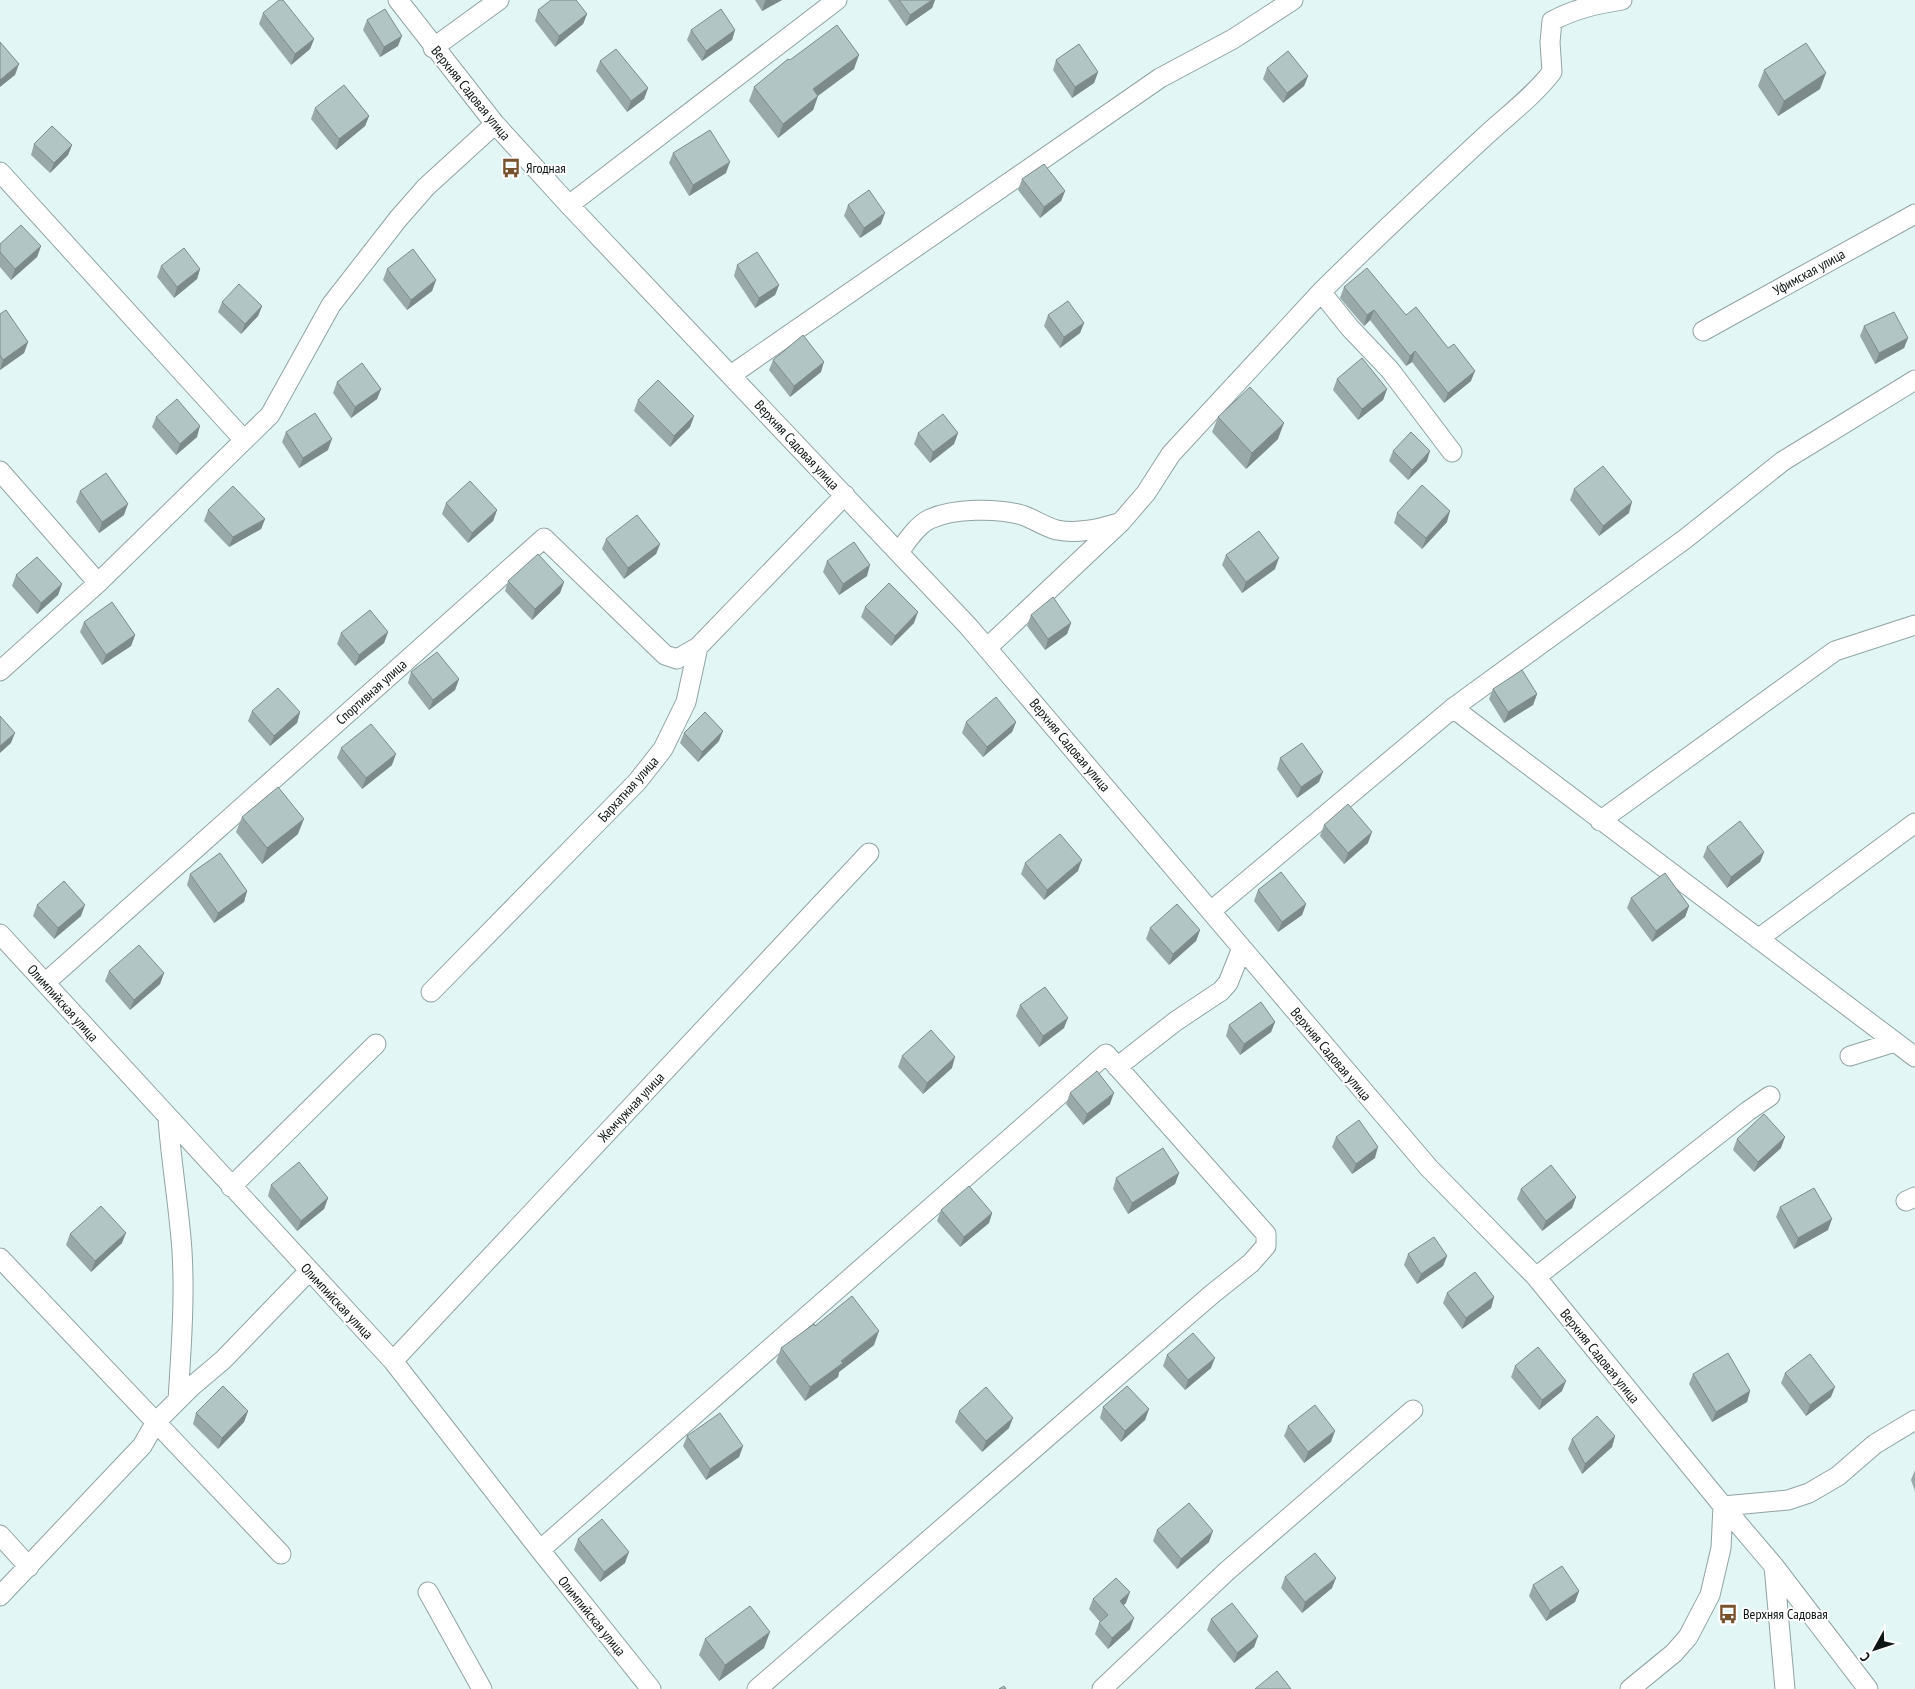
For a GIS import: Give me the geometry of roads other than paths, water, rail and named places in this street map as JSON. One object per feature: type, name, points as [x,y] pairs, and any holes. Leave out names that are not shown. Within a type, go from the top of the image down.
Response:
[{"type":"street","name":"Верхняя Садовая улица","points":[[398,0],[495,124],[569,205],[899,552],[987,648],[1429,1168],[1536,1277],[1774,1566],[1868,1689]]},
{"type":"street","points":[[434,48],[499,0]]},
{"type":"street","points":[[569,205],[837,0]]},
{"type":"street","points":[[731,375],[1152,83],[1233,39],[1293,0]]},
{"type":"street","points":[[987,648],[1121,522],[1146,493],[1171,454],[1367,245],[1541,86],[1552,72],[1550,42],[1552,21],[1567,13],[1597,4],[1622,0]]},
{"type":"street","points":[[0,671],[98,583],[270,415],[331,305],[398,219],[426,187],[495,124]]},
{"type":"street","points":[[0,172],[244,440]]},
{"type":"street","name":"Уфимская улица","points":[[1703,331],[1915,214]]},
{"type":"street","points":[[1321,292],[1350,328],[1390,370],[1452,452]]},
{"type":"street","points":[[1211,911],[1453,708],[1685,539],[1783,461],[1915,380]]},
{"type":"street","points":[[0,471],[98,583]]},
{"type":"street","points":[[698,647],[844,495]]},
{"type":"street","points":[[899,552],[911,535],[929,520],[945,514],[968,511],[1008,512],[1022,515],[1057,530],[1081,532],[1121,522]]},
{"type":"street","name":"Спортивная улица","points":[[45,983],[544,538],[665,655],[677,659],[698,647]]},
{"type":"street","points":[[1600,821],[1835,651],[1915,625]]},
{"type":"street","name":"Бархатная улица","points":[[431,992],[637,782],[663,749],[686,702],[698,647]]},
{"type":"street","points":[[1453,708],[1600,821],[1915,1057]]},
{"type":"street","points":[[1758,939],[1915,823]]},
{"type":"street","name":"Жемчужная улица","points":[[393,1361],[869,852]]},
{"type":"street","name":"Олимпийская улица","points":[[0,934],[393,1361],[651,1689]]},
{"type":"street","points":[[1117,1067],[1176,1022],[1221,991],[1228,983],[1242,948]]},
{"type":"street","points":[[1850,1056],[1895,1042]]},
{"type":"street","points":[[231,1187],[376,1044]]},
{"type":"street","points":[[540,1550],[1106,1054],[1266,1234],[1266,1246],[1251,1263],[757,1689]]},
{"type":"street","points":[[1536,1277],[1748,1111],[1770,1096]]},
{"type":"street","points":[[168,1118],[170,1158],[182,1252],[178,1400]]},
{"type":"street","points":[[0,1258],[281,1554]]},
{"type":"street","points":[[0,1596],[142,1446],[156,1422],[223,1360],[309,1271]]},
{"type":"street","points":[[1102,1689],[1227,1572],[1413,1410]]},
{"type":"street","points":[[1630,1689],[1674,1653],[1688,1637],[1710,1595],[1720,1548],[1723,1506],[1788,1500],[1809,1493],[1838,1476],[1875,1444],[1915,1420]]},
{"type":"street","points":[[0,1535],[29,1567]]},
{"type":"street","points":[[1774,1566],[1785,1689]]},
{"type":"street","points":[[428,1592],[482,1689]]},
{"type":"place","name":"Ягодная","points":[[511,168]]},
{"type":"place","name":"Верхняя Садовая","points":[[1728,1614]]}]
